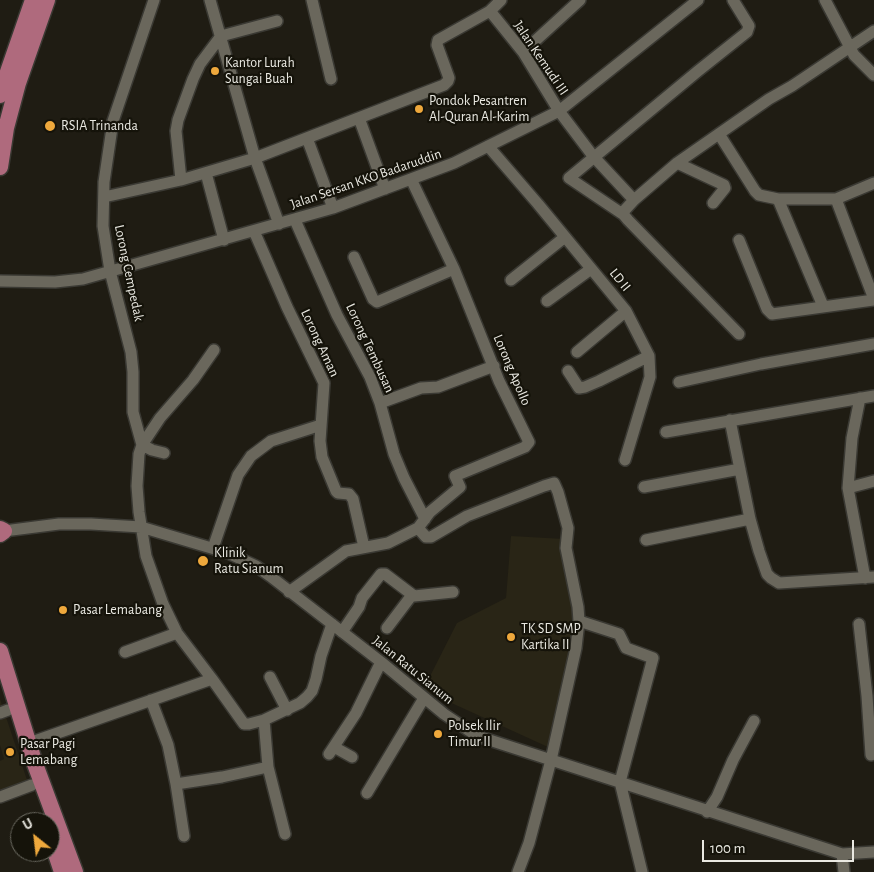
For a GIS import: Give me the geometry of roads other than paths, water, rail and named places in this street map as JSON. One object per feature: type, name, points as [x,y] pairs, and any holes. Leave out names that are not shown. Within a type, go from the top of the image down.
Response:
[{"type":"highway","points":[[0,96],[3,74],[33,0]]},
{"type":"highway","points":[[0,167],[6,128],[18,83],[47,0]]},
{"type":"highway","points":[[0,651],[29,743],[75,872]]},
{"type":"highway","points":[[0,687],[4,712],[41,812]]},
{"type":"street","name":"Lorong Cempedak","points":[[154,0],[113,121],[105,175],[103,226],[110,271],[131,352],[133,412],[142,445],[139,454],[137,486],[141,527],[146,556],[153,578],[162,604],[177,633],[244,724],[264,720]]},
{"type":"street","points":[[210,0],[255,158],[279,224]]},
{"type":"street","points":[[312,0],[330,79]]},
{"type":"street","points":[[104,197],[181,180],[255,158],[446,84],[449,74],[437,45],[438,40],[490,12],[501,0]]},
{"type":"street","points":[[523,52],[580,0]]},
{"type":"street","name":"Jalan Sersan KKO Badaruddin","points":[[0,281],[55,282],[83,278],[295,220],[454,164],[558,110],[698,0]]},
{"type":"street","points":[[733,0],[749,26],[747,32],[593,156],[569,178],[624,215],[738,334]]},
{"type":"street","points":[[825,0],[854,55],[874,75]]},
{"type":"street","name":"Jalan Kemudi III","points":[[490,12],[523,52],[558,110],[593,156],[634,200]]},
{"type":"street","points":[[181,180],[176,141],[178,120],[196,72],[221,36],[277,21]]},
{"type":"street","points":[[624,215],[624,211],[634,200],[677,163],[769,99],[792,86],[874,31]]},
{"type":"street","points":[[359,118],[385,189]]},
{"type":"street","points":[[719,134],[755,191],[759,194],[778,199],[836,199],[874,183]]},
{"type":"street","points":[[307,138],[333,208]]},
{"type":"street","name":"LD II","points":[[488,146],[626,311],[649,356],[650,377],[625,460]]},
{"type":"street","points":[[677,163],[724,185],[725,188],[713,204]]},
{"type":"street","points":[[206,172],[224,240]]},
{"type":"street","name":"Lorong Apollo","points":[[411,179],[454,269],[516,418],[528,439],[528,444],[525,447],[455,476],[460,487],[437,504],[421,524]]},
{"type":"street","points":[[778,199],[823,306]]},
{"type":"street","points":[[739,240],[770,313],[874,299],[836,199]]},
{"type":"street","name":"Lorong Tembusan","points":[[295,220],[337,315],[370,377],[380,404],[394,454],[421,524]]},
{"type":"street","name":"Lorong Aman","points":[[254,231],[287,307],[324,383],[320,450],[336,491],[349,494],[353,499],[364,547]]},
{"type":"street","points":[[511,280],[565,237]]},
{"type":"street","points":[[354,257],[376,302],[380,302],[454,269]]},
{"type":"street","points":[[547,301],[591,269]]},
{"type":"street","points":[[578,352],[626,311]]},
{"type":"street","points":[[679,382],[761,364],[874,344]]},
{"type":"street","points":[[164,453],[142,445],[160,418],[193,380],[214,350]]},
{"type":"street","points":[[568,371],[579,388],[585,387],[599,382],[649,356]]},
{"type":"street","points":[[380,404],[421,388],[438,387],[494,366]]},
{"type":"street","points":[[666,432],[874,396]]},
{"type":"street","points":[[730,420],[750,519],[767,574],[779,583],[870,577],[848,488],[852,438],[860,398]]},
{"type":"street","points":[[213,548],[238,475],[251,456],[271,441],[321,425]]},
{"type":"street","points":[[644,487],[740,469]]},
{"type":"street","points":[[848,488],[874,481]]},
{"type":"street","points":[[289,592],[346,551],[394,541],[421,524],[426,537],[430,537],[482,510],[544,486],[555,484],[568,528],[566,548],[579,621],[576,648],[551,760],[529,843],[518,872]]},
{"type":"street","points":[[646,540],[750,519]]},
{"type":"street","name":"Jalan Ratu Sianum","points":[[1,531],[59,524],[141,527],[213,548],[256,566],[381,662],[424,698],[477,736],[707,812],[842,854],[874,852]]},
{"type":"street","points":[[342,632],[360,608],[362,598],[381,574],[385,574],[412,595],[419,596],[453,592]]},
{"type":"street","points":[[387,628],[412,595]]},
{"type":"street","points":[[579,621],[619,634],[626,648],[653,658],[620,782],[642,872]]},
{"type":"street","points":[[285,834],[268,767],[264,720],[300,703],[312,690],[332,624]]},
{"type":"street","points":[[859,624],[871,696],[872,755]]},
{"type":"street","points":[[125,652],[177,633]]},
{"type":"street","points":[[352,757],[332,751],[356,713],[381,662]]},
{"type":"street","points":[[270,677],[287,710]]},
{"type":"street","points":[[29,743],[212,679]]},
{"type":"street","points":[[367,794],[424,698]]},
{"type":"street","points":[[151,700],[168,745],[184,836]]},
{"type":"street","points":[[707,812],[717,796],[754,721]]},
{"type":"street","points":[[176,784],[268,767]]},
{"type":"street","points":[[0,797],[32,785]]},
{"type":"street","points":[[842,854],[844,872]]},
{"type":"place","name":"Kantor Lurah Sungai Buah","points":[[215,71]]},
{"type":"place","name":"Pondok Pesantren Al-Quran Al-Karim","points":[[419,109]]},
{"type":"place","name":"RSIA Trinanda","points":[[50,126]]},
{"type":"place","name":"Klinik Ratu Sianum","points":[[203,561]]},
{"type":"place","name":"Pasar Lemabang","points":[[63,610]]},
{"type":"place","name":"TK SD SMP Kartika II","points":[[511,637]]},
{"type":"place","name":"Polsek Ilir Timur II","points":[[438,734]]},
{"type":"place","name":"Pasar Pagi Lemabang","points":[[10,752]]}]
